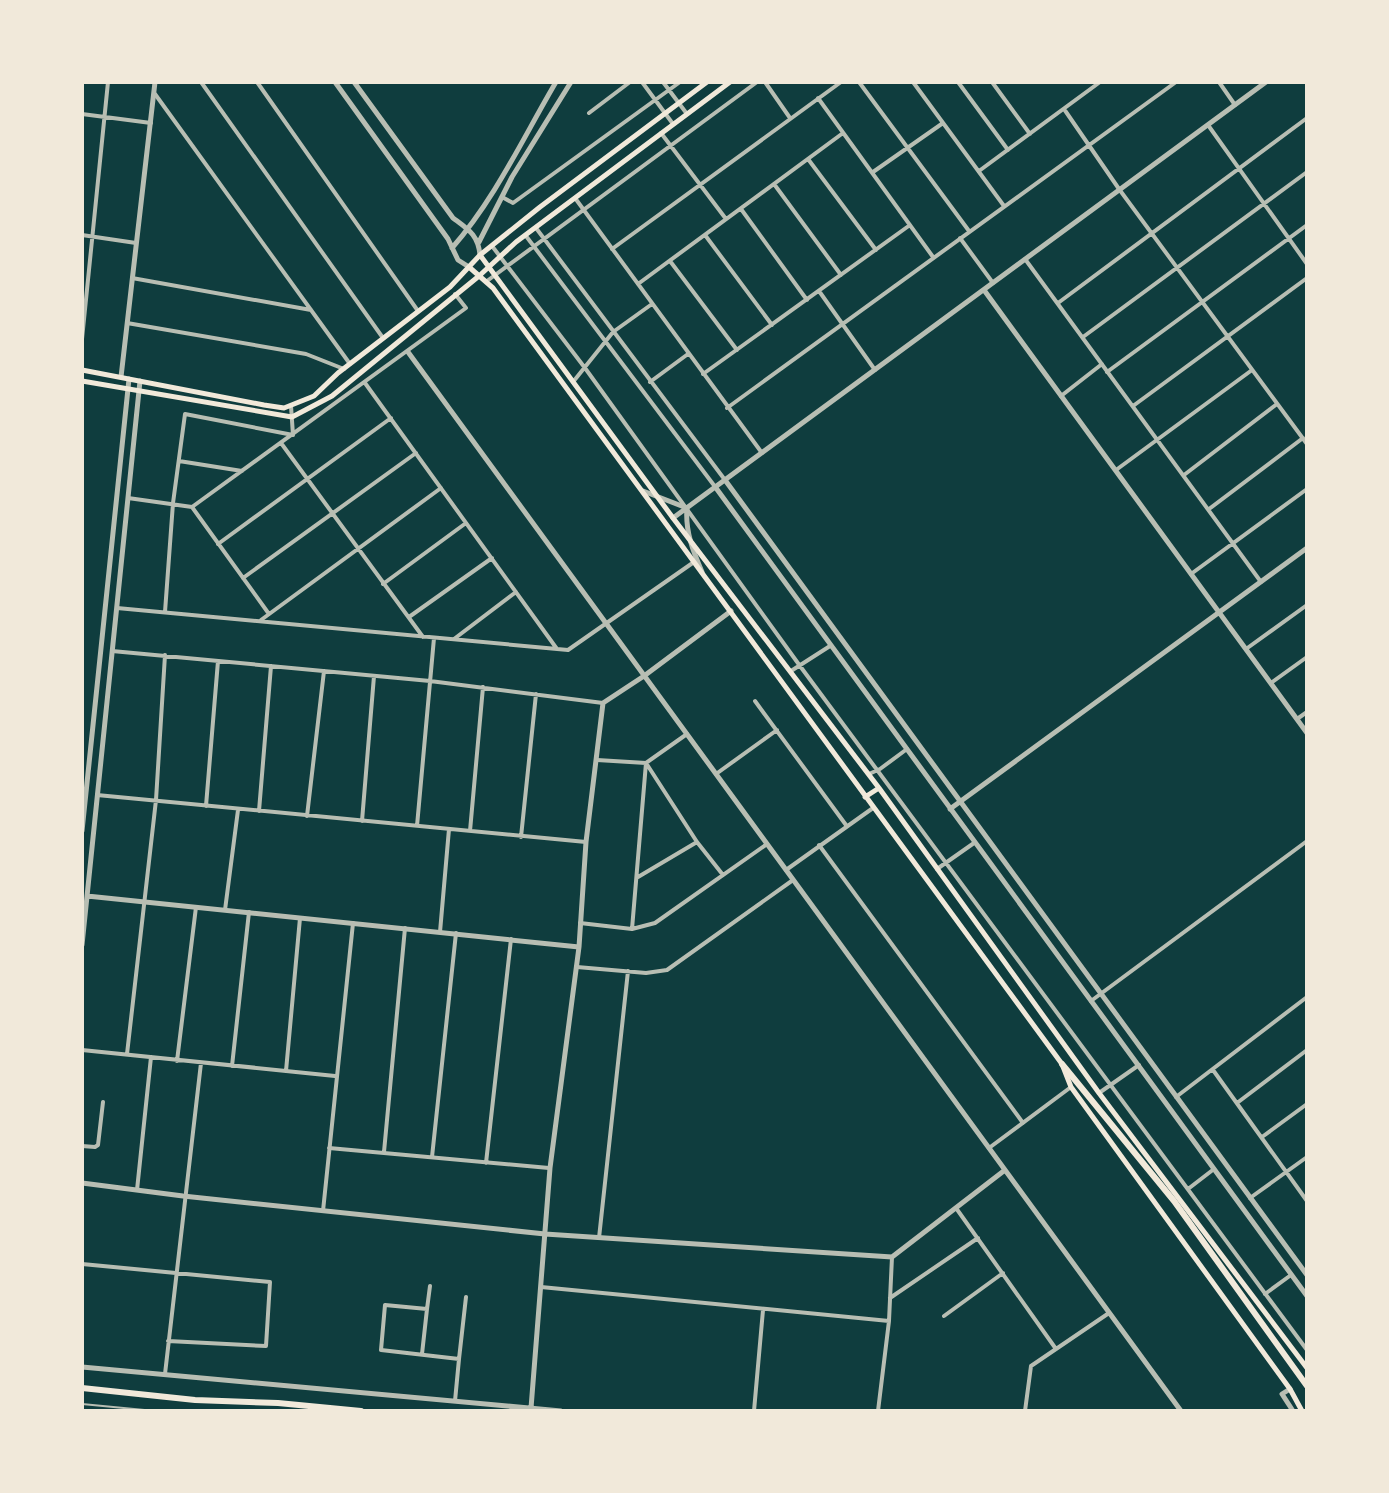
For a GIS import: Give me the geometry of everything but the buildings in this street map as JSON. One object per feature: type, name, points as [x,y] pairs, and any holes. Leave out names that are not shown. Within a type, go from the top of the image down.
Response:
[{"type":"main road","points":[[82,370],[264,405],[291,406],[314,396],[350,364],[450,287],[480,255],[707,82]]},
{"type":"main road","points":[[82,381],[292,417],[332,396],[500,256],[730,82]]},
{"type":"main road","points":[[480,255],[658,498],[879,788],[1099,1093],[1307,1368]]},
{"type":"main road","points":[[469,267],[487,281],[1062,1064],[1174,1201],[1307,1386]]},
{"type":"main road","points":[[865,797],[879,788]]},
{"type":"main road","points":[[1062,1064],[1071,1087],[1290,1389],[1302,1411]]},
{"type":"main road","points":[[82,1388],[195,1400],[278,1403],[361,1411]]},
{"type":"street","points":[[82,339],[108,82]]},
{"type":"street","points":[[121,377],[155,82]]},
{"type":"street","points":[[201,82],[383,338]]},
{"type":"street","points":[[257,82],[418,311]]},
{"type":"street","points":[[335,82],[458,260],[469,267]]},
{"type":"street","points":[[354,82],[453,218],[479,242]]},
{"type":"street","points":[[452,248],[492,195],[556,82]]},
{"type":"street","points":[[480,255],[479,242],[502,197],[571,82]]},
{"type":"street","points":[[589,113],[630,82]]},
{"type":"street","points":[[642,82],[673,124]]},
{"type":"street","points":[[663,82],[687,114]]},
{"type":"street","points":[[502,197],[513,203],[680,82]]},
{"type":"street","points":[[487,281],[757,82]]},
{"type":"street","points":[[765,82],[790,118]]},
{"type":"street","points":[[612,249],[841,82]]},
{"type":"street","points":[[859,82],[969,231]]},
{"type":"street","points":[[913,82],[1004,206]]},
{"type":"street","points":[[958,82],[1008,150]]},
{"type":"street","points":[[992,82],[1030,134]]},
{"type":"street","points":[[979,171],[1100,82]]},
{"type":"street","points":[[727,408],[1176,82]]},
{"type":"street","points":[[1219,82],[1235,105]]},
{"type":"street","points":[[673,518],[1266,82]]},
{"type":"street","points":[[155,94],[350,364]]},
{"type":"street","points":[[818,98],[933,257]]},
{"type":"street","points":[[1064,109],[1202,304],[1307,444]]},
{"type":"street","points":[[82,114],[151,123]]},
{"type":"street","points":[[1058,303],[1307,118]]},
{"type":"street","points":[[872,173],[943,123]]},
{"type":"street","points":[[1208,125],[1307,264]]},
{"type":"street","points":[[661,133],[726,219]]},
{"type":"street","points":[[638,284],[843,133]]},
{"type":"street","points":[[808,159],[876,250]]},
{"type":"street","points":[[1083,337],[1307,172]]},
{"type":"street","points":[[774,184],[841,275]]},
{"type":"street","points":[[575,198],[762,453]]},
{"type":"street","points":[[741,209],[807,300]]},
{"type":"street","points":[[703,374],[910,225]]},
{"type":"street","points":[[1107,372],[1307,225]]},
{"type":"street","points":[[536,228],[725,480],[1307,1275]]},
{"type":"street","points":[[82,235],[136,243]]},
{"type":"street","points":[[705,235],[772,325]]},
{"type":"street","points":[[526,236],[716,488],[1307,1296]]},
{"type":"street","points":[[960,238],[993,283]]},
{"type":"street","points":[[492,246],[1307,1350]]},
{"type":"street","points":[[1025,259],[1261,582]]},
{"type":"street","points":[[670,261],[737,350]]},
{"type":"street","points":[[132,278],[311,310]]},
{"type":"street","points":[[1133,406],[1307,278]]},
{"type":"street","points":[[984,290],[1307,733]]},
{"type":"street","points":[[819,291],[875,370]]},
{"type":"street","points":[[192,507],[466,308],[455,294]]},
{"type":"street","points":[[573,382],[613,332],[652,304]]},
{"type":"street","points":[[127,323],[306,354],[344,369]]},
{"type":"street","points":[[408,352],[1181,1411]]},
{"type":"street","points":[[650,382],[688,354]]},
{"type":"street","points":[[1061,396],[1102,364]]},
{"type":"street","points":[[1116,470],[1252,370]]},
{"type":"street","points":[[82,831],[129,379]]},
{"type":"street","points":[[82,945],[140,381]]},
{"type":"street","points":[[365,383],[557,649]]},
{"type":"street","points":[[1184,475],[1277,404]]},
{"type":"street","points":[[291,406],[293,435]]},
{"type":"street","points":[[165,612],[173,503],[185,414],[293,435]]},
{"type":"street","points":[[218,544],[391,418]]},
{"type":"street","points":[[1209,510],[1303,438]]},
{"type":"street","points":[[281,443],[423,637]]},
{"type":"street","points":[[243,578],[416,453]]},
{"type":"street","points":[[179,461],[242,471]]},
{"type":"street","points":[[259,621],[441,488]]},
{"type":"street","points":[[1191,574],[1307,489]]},
{"type":"street","points":[[642,491],[687,508]]},
{"type":"street","points":[[128,498],[192,507],[269,614]]},
{"type":"street","points":[[687,508],[690,540],[703,573]]},
{"type":"street","points":[[383,584],[466,523]]},
{"type":"street","points":[[950,809],[1307,548]]},
{"type":"street","points":[[408,618],[492,558]]},
{"type":"street","points":[[117,608],[568,650],[694,562]]},
{"type":"street","points":[[453,640],[516,592]]},
{"type":"street","points":[[1246,649],[1307,605]]},
{"type":"street","points":[[112,651],[374,675],[603,703],[731,611]]},
{"type":"street","points":[[417,826],[434,638]]},
{"type":"street","points":[[791,671],[830,646]]},
{"type":"street","points":[[127,1054],[156,800],[165,655]]},
{"type":"street","points":[[1271,683],[1307,657]]},
{"type":"street","points":[[206,806],[218,660]]},
{"type":"street","points":[[259,811],[271,665]]},
{"type":"street","points":[[307,816],[324,671]]},
{"type":"street","points":[[362,821],[374,675]]},
{"type":"street","points":[[470,831],[483,687]]},
{"type":"street","points":[[521,837],[536,694]]},
{"type":"street","points":[[755,701],[846,825]]},
{"type":"street","points":[[531,1408],[550,1168],[579,947],[586,842],[603,703]]},
{"type":"street","points":[[1297,719],[1307,712]]},
{"type":"street","points":[[716,774],[777,730]]},
{"type":"street","points":[[597,760],[646,763],[687,734]]},
{"type":"street","points":[[868,774],[907,749]]},
{"type":"street","points":[[646,763],[697,842],[723,875]]},
{"type":"street","points":[[632,929],[646,763]]},
{"type":"street","points":[[97,795],[586,842]]},
{"type":"street","points":[[786,870],[873,808]]},
{"type":"street","points":[[225,910],[238,810]]},
{"type":"street","points":[[440,932],[449,829]]},
{"type":"street","points":[[1091,1001],[1307,841]]},
{"type":"street","points":[[636,878],[697,842]]},
{"type":"street","points":[[937,869],[974,843]]},
{"type":"street","points":[[580,923],[632,929],[655,923],[767,844]]},
{"type":"street","points":[[819,845],[1023,1123]]},
{"type":"street","points":[[576,967],[646,973],[667,970],[793,880]]},
{"type":"street","points":[[87,896],[579,947]]},
{"type":"street","points":[[177,1061],[196,907]]},
{"type":"street","points":[[232,1066],[249,912]]},
{"type":"street","points":[[286,1071],[300,917]]},
{"type":"street","points":[[323,1211],[353,922]]},
{"type":"street","points":[[384,1152],[405,928]]},
{"type":"street","points":[[432,1157],[456,933]]},
{"type":"street","points":[[486,1163],[511,939]]},
{"type":"street","points":[[599,1238],[628,971]]},
{"type":"street","points":[[1176,1097],[1307,997]]},
{"type":"street","points":[[82,1050],[335,1076]]},
{"type":"street","points":[[1237,1103],[1307,1050]]},
{"type":"street","points":[[137,1190],[151,1057]]},
{"type":"street","points":[[165,1374],[183,1196],[201,1063]]},
{"type":"street","points":[[1099,1093],[1139,1065]]},
{"type":"street","points":[[1213,1070],[1307,1201]]},
{"type":"street","points":[[989,1148],[1071,1087]]},
{"type":"street","points":[[82,1146],[98,1145],[103,1102]]},
{"type":"street","points":[[1262,1137],[1307,1104]]},
{"type":"street","points":[[329,1148],[550,1168]]},
{"type":"street","points":[[1250,1198],[1307,1157]]},
{"type":"street","points":[[1188,1189],[1214,1169]]},
{"type":"street","points":[[82,1183],[545,1234],[892,1257],[1005,1170]]},
{"type":"street","points":[[956,1208],[1056,1349]]},
{"type":"street","points":[[890,1298],[978,1238]]},
{"type":"street","points":[[878,1411],[889,1321],[892,1257]]},
{"type":"street","points":[[82,1264],[270,1282],[266,1346],[168,1341]]},
{"type":"street","points":[[944,1316],[1003,1273]]},
{"type":"street","points":[[1265,1294],[1291,1275]]},
{"type":"street","points":[[422,1354],[430,1286]]},
{"type":"street","points":[[541,1287],[889,1321]]},
{"type":"street","points":[[455,1401],[466,1297]]},
{"type":"street","points":[[427,1309],[385,1305],[381,1350],[459,1359]]},
{"type":"street","points":[[754,1411],[764,1309]]},
{"type":"street","points":[[1025,1411],[1029,1369],[1109,1313]]},
{"type":"street","points":[[82,1367],[561,1411]]},
{"type":"street","points":[[1290,1389],[1282,1394],[1293,1411]]},
{"type":"lane","points":[[82,1404],[155,1411]]}]
